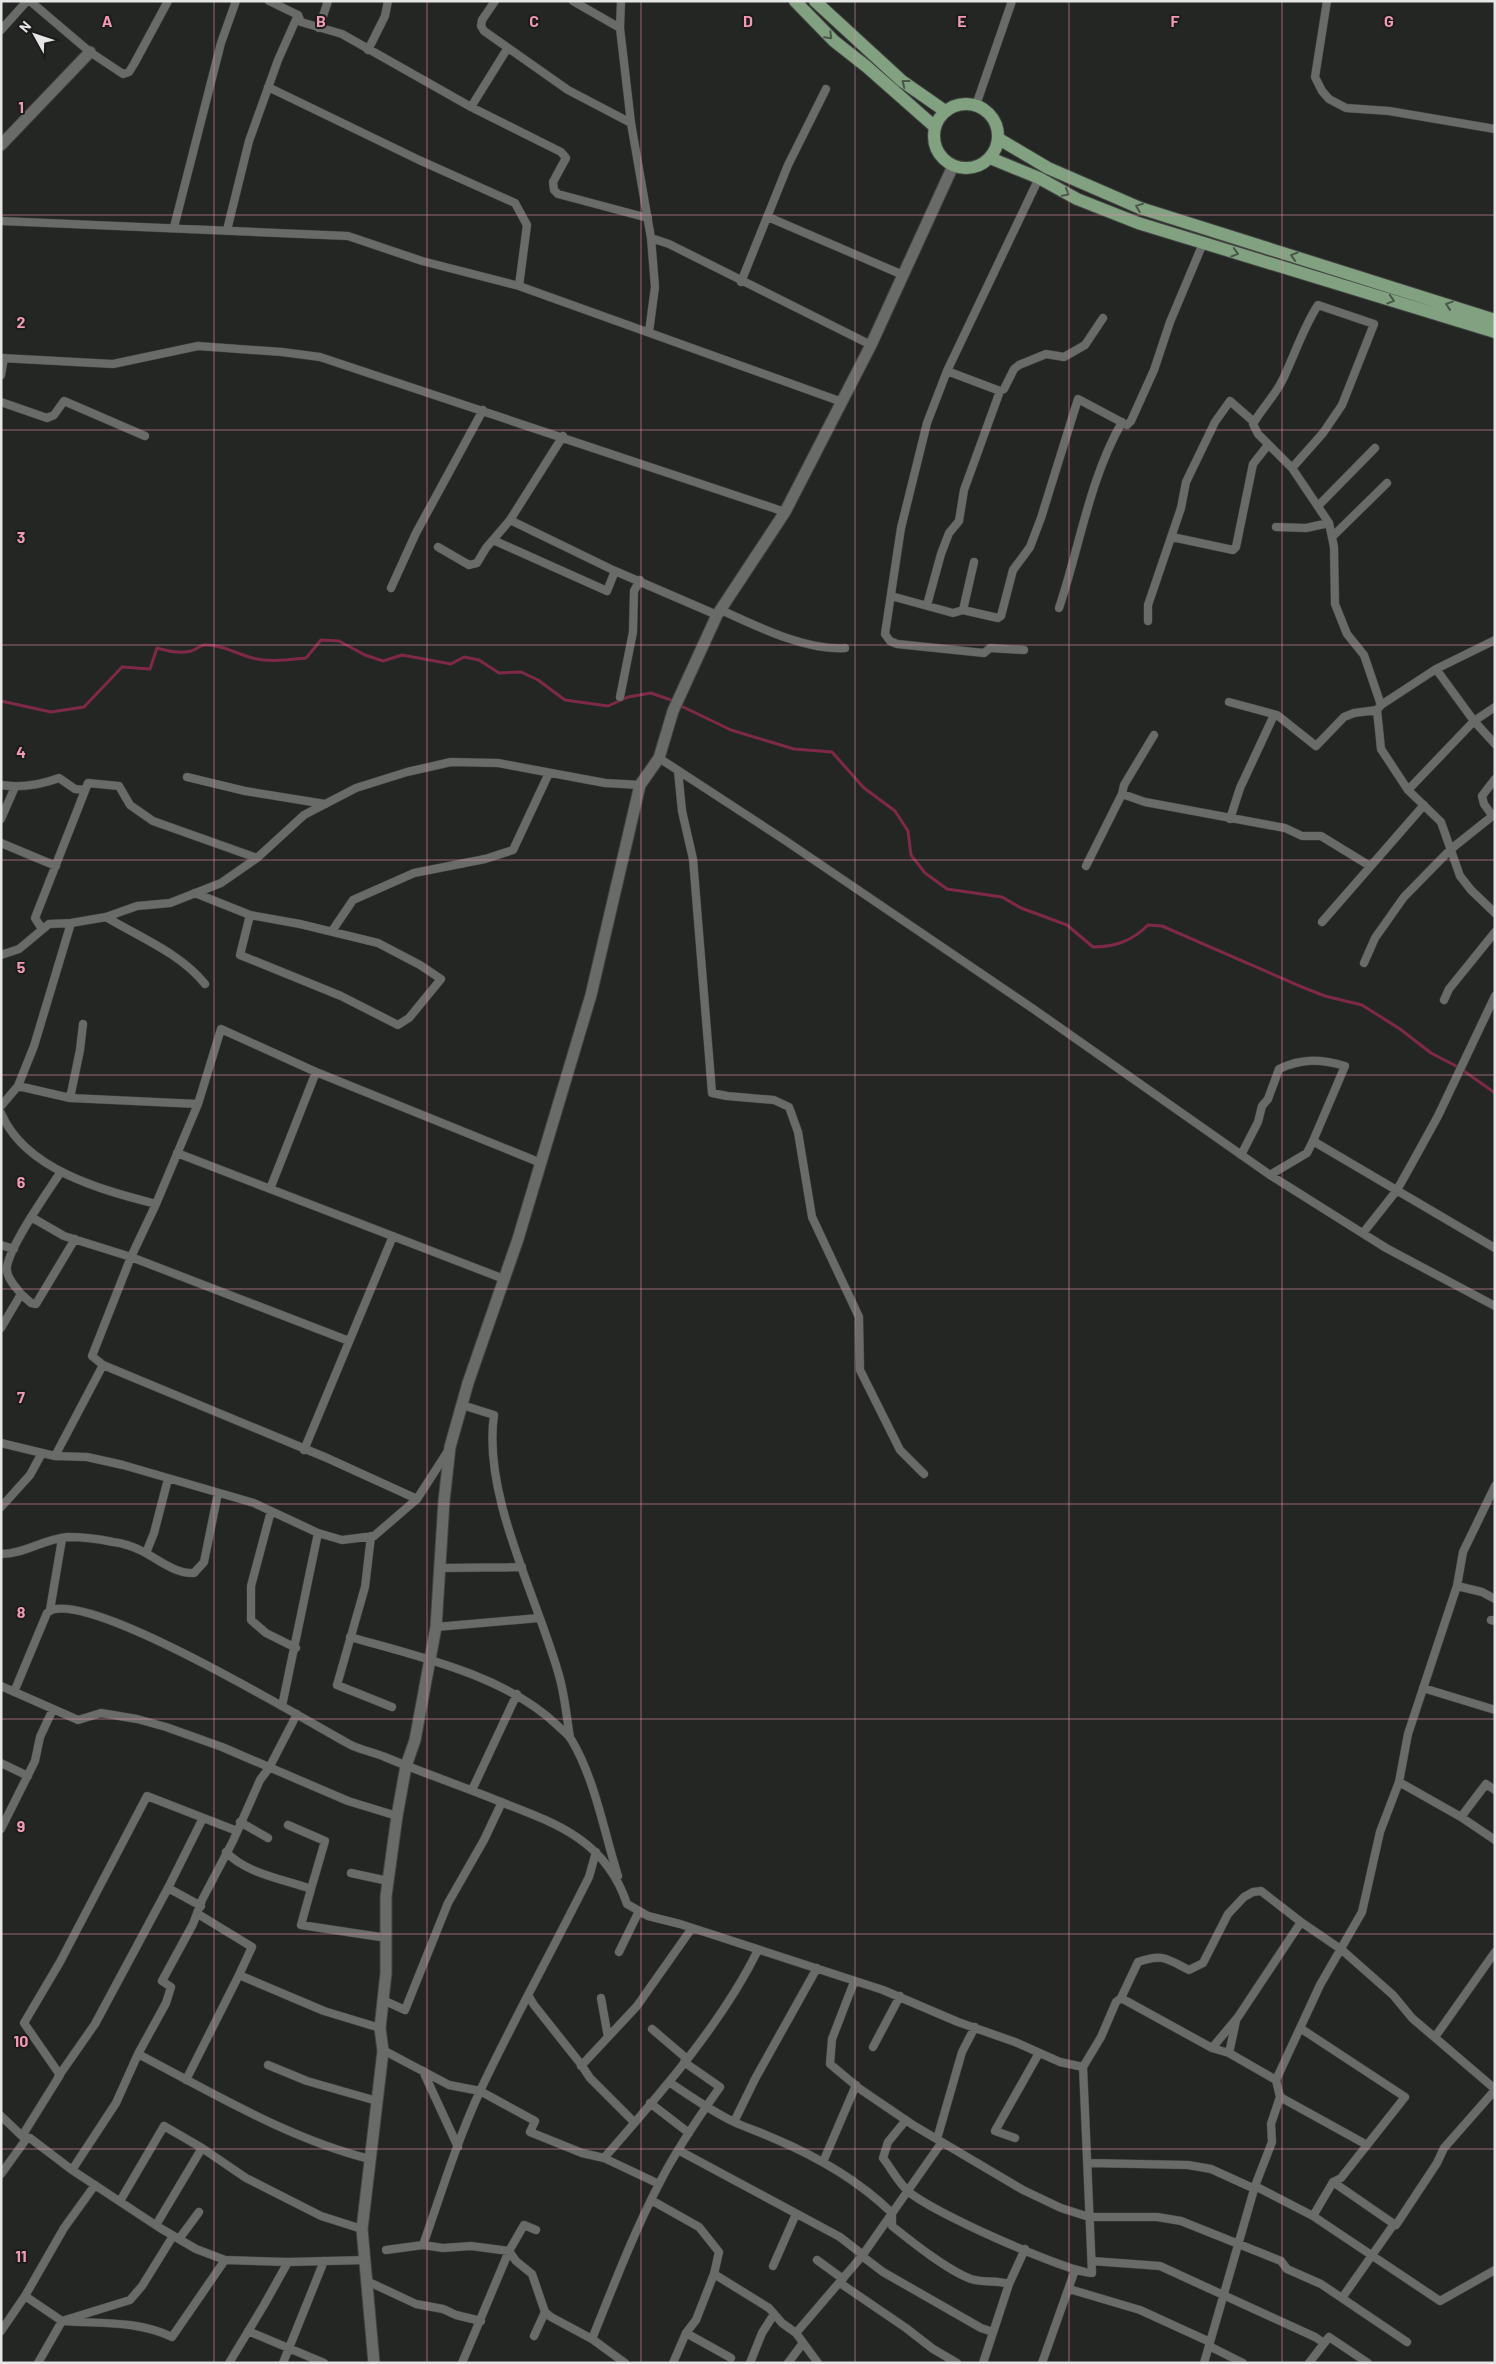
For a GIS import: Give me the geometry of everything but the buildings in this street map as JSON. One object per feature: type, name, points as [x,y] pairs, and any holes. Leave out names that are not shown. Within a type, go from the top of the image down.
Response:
[{"type":"main road","points":[[795,1],[834,41],[867,67],[935,127]]},
{"type":"main road","points":[[815,1],[902,82],[945,111]]},
{"type":"main road","points":[[960,104],[976,105],[994,118],[999,139],[996,149],[990,158],[979,166],[966,169],[953,166],[941,157],[934,142],[935,127],[945,111],[960,104]]},
{"type":"main road","points":[[999,139],[1048,168],[1140,208],[1495,320]]},
{"type":"main road","points":[[990,158],[1039,178],[1077,199],[1138,222],[1495,332]]},
{"type":"street","points":[[1,30],[29,1],[90,52],[123,74],[129,72],[168,1]]},
{"type":"street","points":[[174,227],[221,43],[236,1]]},
{"type":"street","points":[[269,1],[298,14],[301,22],[342,34],[471,107],[561,152],[566,158],[553,182],[554,190],[558,194],[648,218]]},
{"type":"street","points":[[319,28],[328,1]]},
{"type":"street","points":[[368,50],[385,16],[388,1]]},
{"type":"street","points":[[495,1],[482,20],[480,26],[484,31],[568,90],[631,123]]},
{"type":"street","points":[[573,1],[620,28]]},
{"type":"street","points":[[621,1],[620,28],[631,123],[651,238],[655,287],[649,332]]},
{"type":"street","points":[[976,105],[1012,1]]},
{"type":"street","points":[[1327,1],[1315,77],[1322,91],[1329,99],[1346,108],[1389,111],[1495,129]]},
{"type":"street","points":[[227,230],[249,140],[268,87],[298,14]]},
{"type":"street","points":[[471,107],[508,49]]},
{"type":"street","points":[[1,146],[90,52]]},
{"type":"street","points":[[268,87],[419,160],[515,203],[527,225],[519,286]]},
{"type":"street","points":[[741,282],[788,165],[826,89]]},
{"type":"street","points":[[374,2363],[369,2282],[362,2229],[383,2050],[380,2028],[384,2001],[388,1881],[396,1816],[432,1660],[450,1447],[541,1163],[603,953],[640,785],[659,758],[672,711],[719,612],[785,512],[871,346],[953,166]]},
{"type":"street","points":[[1024,650],[990,648],[984,653],[897,644],[890,641],[885,634],[901,528],[927,423],[947,371],[1039,178]]},
{"type":"street","points":[[768,217],[903,275]]},
{"type":"street","points":[[1,221],[348,236],[422,261],[519,286],[842,402]]},
{"type":"street","points":[[651,238],[669,244],[871,346]]},
{"type":"street","points":[[891,596],[954,613],[963,610],[998,618],[1001,616],[1013,570],[1030,547],[1042,518],[1078,399],[1127,425],[1131,421],[1154,370],[1170,322],[1204,241]]},
{"type":"street","points":[[1292,468],[1323,433],[1342,405],[1374,324],[1318,305],[1306,324],[1283,380],[1274,397],[1254,422],[1254,429],[1268,446],[1292,468],[1329,524],[1332,537],[1335,604],[1347,634],[1364,655],[1379,708],[1381,749],[1408,790],[1441,822],[1460,876],[1471,890],[1495,912]]},
{"type":"street","points":[[927,605],[941,554],[949,533],[959,521],[964,490],[1000,390],[1004,389],[1014,369],[1019,365],[1046,354],[1064,358],[1085,345],[1103,318]]},
{"type":"street","points":[[1,375],[3,358],[113,364],[198,346],[282,352],[320,357],[563,436],[785,512]]},
{"type":"street","points":[[947,371],[1000,390]]},
{"type":"street","points":[[1,402],[47,418],[54,416],[64,401],[145,436]]},
{"type":"street","points":[[1148,621],[1148,605],[1182,508],[1186,482],[1222,410],[1228,403],[1233,402],[1254,422]]},
{"type":"street","points":[[391,588],[416,533],[483,410]]},
{"type":"street","points":[[1059,608],[1088,504],[1114,437],[1122,422]]},
{"type":"street","points":[[438,547],[469,565],[474,564],[510,520],[563,436]]},
{"type":"street","points":[[1172,537],[1233,550],[1236,547],[1253,464],[1268,446]]},
{"type":"street","points":[[1318,506],[1375,448]]},
{"type":"street","points":[[1332,537],[1387,482]]},
{"type":"street","points":[[510,520],[615,571],[775,635],[834,649],[845,648]]},
{"type":"street","points":[[1276,527],[1306,528],[1329,524]]},
{"type":"street","points":[[493,540],[607,591],[615,571]]},
{"type":"street","points":[[963,610],[974,562]]},
{"type":"street","points":[[620,698],[633,632],[634,591],[640,580]]},
{"type":"street","points":[[1229,702],[1274,715],[1277,714],[1316,746],[1344,717],[1379,708],[1436,669],[1495,640]]},
{"type":"street","points":[[1436,669],[1474,721],[1495,744]]},
{"type":"street","points":[[1408,790],[1474,721],[1495,707]]},
{"type":"street","points":[[1230,818],[1240,788],[1274,715]]},
{"type":"street","points":[[1086,866],[1122,794],[1124,785],[1154,735]]},
{"type":"street","points":[[659,758],[783,839],[1032,1008],[1270,1175],[1386,1248],[1495,1306]]},
{"type":"street","points":[[1,955],[19,949],[49,924],[71,923],[106,917],[136,906],[170,903],[221,883],[257,858],[304,815],[356,788],[407,772],[451,762],[498,762],[605,784],[640,785]]},
{"type":"street","points":[[678,771],[682,811],[693,859],[712,1093],[774,1100],[788,1107],[798,1132],[812,1217],[859,1318],[860,1370],[900,1450],[924,1474]]},
{"type":"street","points":[[332,931],[353,900],[414,873],[486,859],[513,850],[550,773]]},
{"type":"street","points":[[187,777],[245,790],[325,804]]},
{"type":"street","points":[[1,785],[15,787],[42,784],[59,778],[75,789],[85,790]]},
{"type":"street","points":[[1364,963],[1375,938],[1397,906],[1451,849],[1493,814],[1484,804],[1482,796],[1495,779]]},
{"type":"street","points":[[42,929],[36,918],[80,808],[88,783],[119,786],[130,805],[153,821],[257,858]]},
{"type":"street","points":[[1,818],[15,787]]},
{"type":"street","points":[[1122,794],[1146,802],[1286,828],[1302,836],[1321,836],[1370,866]]},
{"type":"street","points":[[1322,922],[1424,805]]},
{"type":"street","points":[[1,843],[56,866]]},
{"type":"street","points":[[195,893],[250,914],[332,931],[378,944],[420,965],[441,979],[409,1018],[398,1025],[341,996],[240,955],[250,914]]},
{"type":"street","points":[[106,917],[174,956],[194,971],[205,984]]},
{"type":"street","points":[[1,1106],[18,1086],[34,1046],[71,923]]},
{"type":"street","points":[[1444,1000],[1449,989],[1495,932]]},
{"type":"street","points":[[1363,1233],[1397,1190],[1438,1116],[1495,996]]},
{"type":"street","points":[[70,1098],[80,1050],[83,1024]]},
{"type":"street","points":[[417,1499],[104,1365],[92,1356],[131,1256],[156,1204],[198,1104],[221,1029],[316,1072],[541,1163]]},
{"type":"street","points":[[1241,1155],[1258,1122],[1262,1106],[1268,1100],[1279,1068],[1320,1059],[1345,1066],[1307,1153],[1270,1175]]},
{"type":"street","points":[[270,1189],[316,1072]]},
{"type":"street","points":[[18,1086],[70,1098],[198,1104]]},
{"type":"street","points":[[1,1113],[5,1122],[21,1142],[60,1173],[156,1204]]},
{"type":"street","points":[[1313,1140],[1495,1248]]},
{"type":"street","points":[[177,1153],[504,1279]]},
{"type":"street","points":[[60,1173],[32,1217],[14,1249],[6,1269],[9,1278],[21,1294],[31,1303],[36,1304],[74,1239]]},
{"type":"street","points":[[32,1217],[74,1239],[131,1256],[349,1341]]},
{"type":"street","points":[[304,1450],[393,1236]]},
{"type":"street","points":[[1,1245],[14,1249]]},
{"type":"street","points":[[1,1328],[21,1294]]},
{"type":"street","points":[[55,1456],[104,1365]]},
{"type":"street","points":[[462,1405],[494,1416],[493,1443],[497,1483],[522,1567],[560,1679],[570,1738],[596,1798],[620,1883],[628,1904],[648,1916],[692,1928],[900,1996],[1060,2062],[1083,2067]]},
{"type":"street","points":[[1,1444],[55,1456],[87,1457],[254,1503],[318,1533],[342,1540],[374,1536],[417,1499],[450,1447]]},
{"type":"street","points":[[1,1507],[30,1475],[42,1453]]},
{"type":"street","points":[[146,1553],[154,1533],[168,1479]]},
{"type":"street","points":[[1204,2363],[1255,2188],[1272,2142],[1271,2124],[1280,2097],[1276,2080],[1320,1985],[1342,1950],[1362,1912],[1380,1832],[1399,1782],[1408,1734],[1457,1586],[1463,1552],[1495,1486]]},
{"type":"street","points":[[1,1554],[14,1554],[31,1546],[62,1539],[114,1542],[146,1553],[187,1573],[198,1570],[204,1562],[218,1493]]},
{"type":"street","points":[[271,1511],[251,1586],[249,1612],[251,1620],[266,1633],[296,1648]]},
{"type":"street","points":[[282,1706],[296,1648],[318,1533]]},
{"type":"street","points":[[371,1536],[365,1587],[337,1685],[392,1707]]},
{"type":"street","points":[[14,1692],[47,1613],[50,1610],[62,1539]]},
{"type":"street","points":[[440,1568],[522,1567]]},
{"type":"street","points":[[1457,1586],[1482,1592],[1495,1599]]},
{"type":"street","points":[[50,1610],[61,1607],[94,1614],[131,1628],[166,1644],[350,1744],[547,1819],[578,1837],[596,1852],[620,1883]]},
{"type":"street","points":[[436,1626],[539,1618]]},
{"type":"street","points":[[350,1637],[432,1660],[517,1694],[540,1709],[570,1738]]},
{"type":"street","points":[[1,1686],[78,1720],[101,1714],[137,1719],[166,1726],[222,1747],[348,1801],[396,1816]]},
{"type":"street","points":[[1423,1688],[1495,1710]]},
{"type":"street","points":[[472,1790],[517,1694]]},
{"type":"street","points":[[1,1829],[35,1761],[40,1737],[53,1709]]},
{"type":"street","points":[[72,2170],[116,2103],[138,2054],[169,1995],[171,1987],[162,1981],[199,1910],[260,1780],[269,1768],[297,1714]]},
{"type":"street","points":[[1,1763],[28,1776]]},
{"type":"street","points":[[1399,1782],[1461,1817],[1495,1840]]},
{"type":"street","points":[[1461,1817],[1486,1784],[1495,1790]]},
{"type":"street","points":[[58,2077],[60,2075],[24,2023],[60,1962],[147,1796],[237,1831]]},
{"type":"street","points":[[384,2001],[405,2010],[448,1902],[484,1840],[502,1802]]},
{"type":"street","points":[[1,2174],[58,2077],[95,2024],[168,1888],[203,1818]]},
{"type":"street","points":[[240,1822],[268,1838]]},
{"type":"street","points":[[288,1825],[325,1841],[301,1925],[387,1938]]},
{"type":"street","points":[[226,1852],[234,1860],[259,1872],[311,1889]]},
{"type":"street","points":[[423,2245],[480,2091],[589,1877],[596,1852]]},
{"type":"street","points":[[351,1873],[388,1881]]},
{"type":"street","points":[[168,1888],[252,1947],[186,2080]]},
{"type":"street","points":[[906,2120],[888,2142],[883,2158],[908,2191],[936,2209],[1025,2249],[1075,2270],[1092,2273],[1088,2163],[1083,2104],[1083,2067],[1102,2037],[1116,2002],[1121,1998],[1138,1962],[1155,1956],[1165,1958],[1189,1970],[1203,1963],[1228,1914],[1253,1892],[1261,1891],[1301,1922],[1342,1950],[1393,1995],[1412,2018],[1495,2090],[1444,2148],[1396,2225],[1394,2224],[1342,2298]]},
{"type":"street","points":[[619,1952],[639,1911]]},
{"type":"street","points":[[1212,2048],[1238,2017],[1301,1922]]},
{"type":"street","points":[[581,2066],[637,2006],[692,1928]]},
{"type":"street","points":[[604,2158],[669,2082],[730,2002],[758,1950]]},
{"type":"street","points":[[1435,2036],[1495,1952]]},
{"type":"street","points":[[734,2122],[755,2079],[817,1968]]},
{"type":"street","points":[[239,1975],[324,2011],[380,2028]]},
{"type":"street","points":[[854,1982],[832,2039],[830,2064],[906,2120],[1023,2190],[1061,2208],[1089,2217],[1157,2217],[1181,2220],[1281,2261],[1287,2269],[1321,2284],[1407,2342]]},
{"type":"street","points":[[528,1995],[581,2066],[611,2101],[634,2122]]},
{"type":"street","points":[[874,2047],[900,1996]]},
{"type":"street","points":[[601,1998],[608,2037]]},
{"type":"street","points":[[1121,1998],[1212,2048],[1229,2053],[1276,2080]]},
{"type":"street","points":[[1229,2053],[1238,2017]]},
{"type":"street","points":[[796,2333],[862,2256],[908,2191],[940,2140],[962,2052],[974,2028]]},
{"type":"street","points":[[1300,2028],[1406,2097],[1340,2178],[1334,2182],[1313,2216]]},
{"type":"street","points":[[592,2339],[659,2184],[678,2150],[720,2086],[685,2060],[652,2029]]},
{"type":"street","points":[[383,2050],[449,2085],[480,2091],[535,2121],[530,2132],[582,2153],[604,2158],[659,2184]]},
{"type":"street","points":[[1015,2138],[995,2131],[1039,2053]]},
{"type":"street","points":[[138,2054],[303,2138],[337,2151],[370,2159]]},
{"type":"street","points":[[268,2065],[307,2081],[377,2101]]},
{"type":"street","points":[[422,2071],[458,2147]]},
{"type":"street","points":[[669,2082],[706,2107],[734,2122],[774,2138],[823,2162],[866,2190],[892,2213],[892,2226],[940,2261],[970,2278],[1000,2281],[1009,2284]]},
{"type":"street","points":[[823,2162],[856,2085]]},
{"type":"street","points":[[1280,2097],[1367,2145]]},
{"type":"street","points":[[650,2103],[689,2133]]},
{"type":"street","points":[[1,2116],[24,2137],[72,2170],[196,2249],[226,2260],[288,2262],[366,2260]]},
{"type":"street","points":[[120,2201],[164,2126],[202,2148],[246,2178],[321,2216],[362,2229]]},
{"type":"street","points":[[156,2225],[202,2148]]},
{"type":"street","points":[[678,2150],[840,2237],[862,2256],[889,2275],[981,2328],[993,2332]]},
{"type":"street","points":[[1088,2163],[1188,2165],[1211,2169],[1313,2216],[1440,2301],[1495,2270]]},
{"type":"street","points":[[1334,2182],[1394,2224]]},
{"type":"street","points":[[1,2331],[25,2296],[64,2228],[95,2185]]},
{"type":"street","points":[[652,2200],[699,2226],[719,2252],[714,2274],[696,2320],[686,2333],[673,2363]]},
{"type":"street","points":[[38,2363],[62,2321],[130,2300],[176,2238],[199,2212]]},
{"type":"street","points":[[773,2266],[796,2214]]},
{"type":"street","points":[[462,2363],[509,2252],[524,2225],[536,2230]]},
{"type":"street","points":[[386,2250],[423,2245],[443,2248],[471,2246],[509,2252],[516,2261],[532,2274],[545,2312],[571,2330],[592,2339],[625,2363]]},
{"type":"street","points":[[983,2363],[1009,2284],[1025,2249]]},
{"type":"street","points":[[25,2296],[62,2321],[154,2328],[172,2337],[226,2260]]},
{"type":"street","points":[[818,2260],[842,2281],[933,2349],[957,2363]]},
{"type":"street","points":[[282,2363],[324,2261]]},
{"type":"street","points":[[1092,2261],[1160,2266],[1315,2337],[1324,2343]]},
{"type":"street","points":[[229,2363],[288,2262]]},
{"type":"street","points":[[1042,2363],[1075,2270]]},
{"type":"street","points":[[714,2274],[755,2298],[774,2314],[782,2323],[796,2333],[818,2363]]},
{"type":"street","points":[[369,2282],[416,2304],[443,2309],[456,2315],[481,2321]]},
{"type":"street","points":[[1069,2289],[1140,2310],[1210,2344],[1243,2363]]},
{"type":"street","points":[[534,2336],[545,2312]]},
{"type":"street","points":[[750,2363],[762,2333],[774,2314]]},
{"type":"street","points":[[248,2331],[324,2363]]},
{"type":"street","points":[[686,2333],[731,2358]]},
{"type":"street","points":[[1309,2363],[1328,2337],[1367,2362]]},
{"type":"street","points":[[788,2363],[803,2342]]},
{"type":"waterway","points":[[1,701],[51,712],[84,707],[122,667],[150,669],[157,648],[182,652],[193,650],[203,645],[211,645],[256,659],[277,660],[306,658],[321,640],[339,641],[365,655],[383,661],[402,655],[451,664],[464,657],[479,660],[499,673],[521,672],[538,680],[565,700],[608,706],[628,697],[651,693],[671,700]]},
{"type":"waterway","points":[[679,705],[731,730],[794,749],[832,752],[864,788],[895,811],[908,831],[911,855],[925,873],[947,889],[1002,897],[1021,908],[1067,925],[1093,947],[1109,946],[1123,942],[1142,931],[1148,925],[1162,926],[1302,987],[1325,996],[1362,1005],[1400,1029],[1431,1053],[1456,1066]]},
{"type":"waterway","points":[[1464,1071],[1495,1093]]}]
